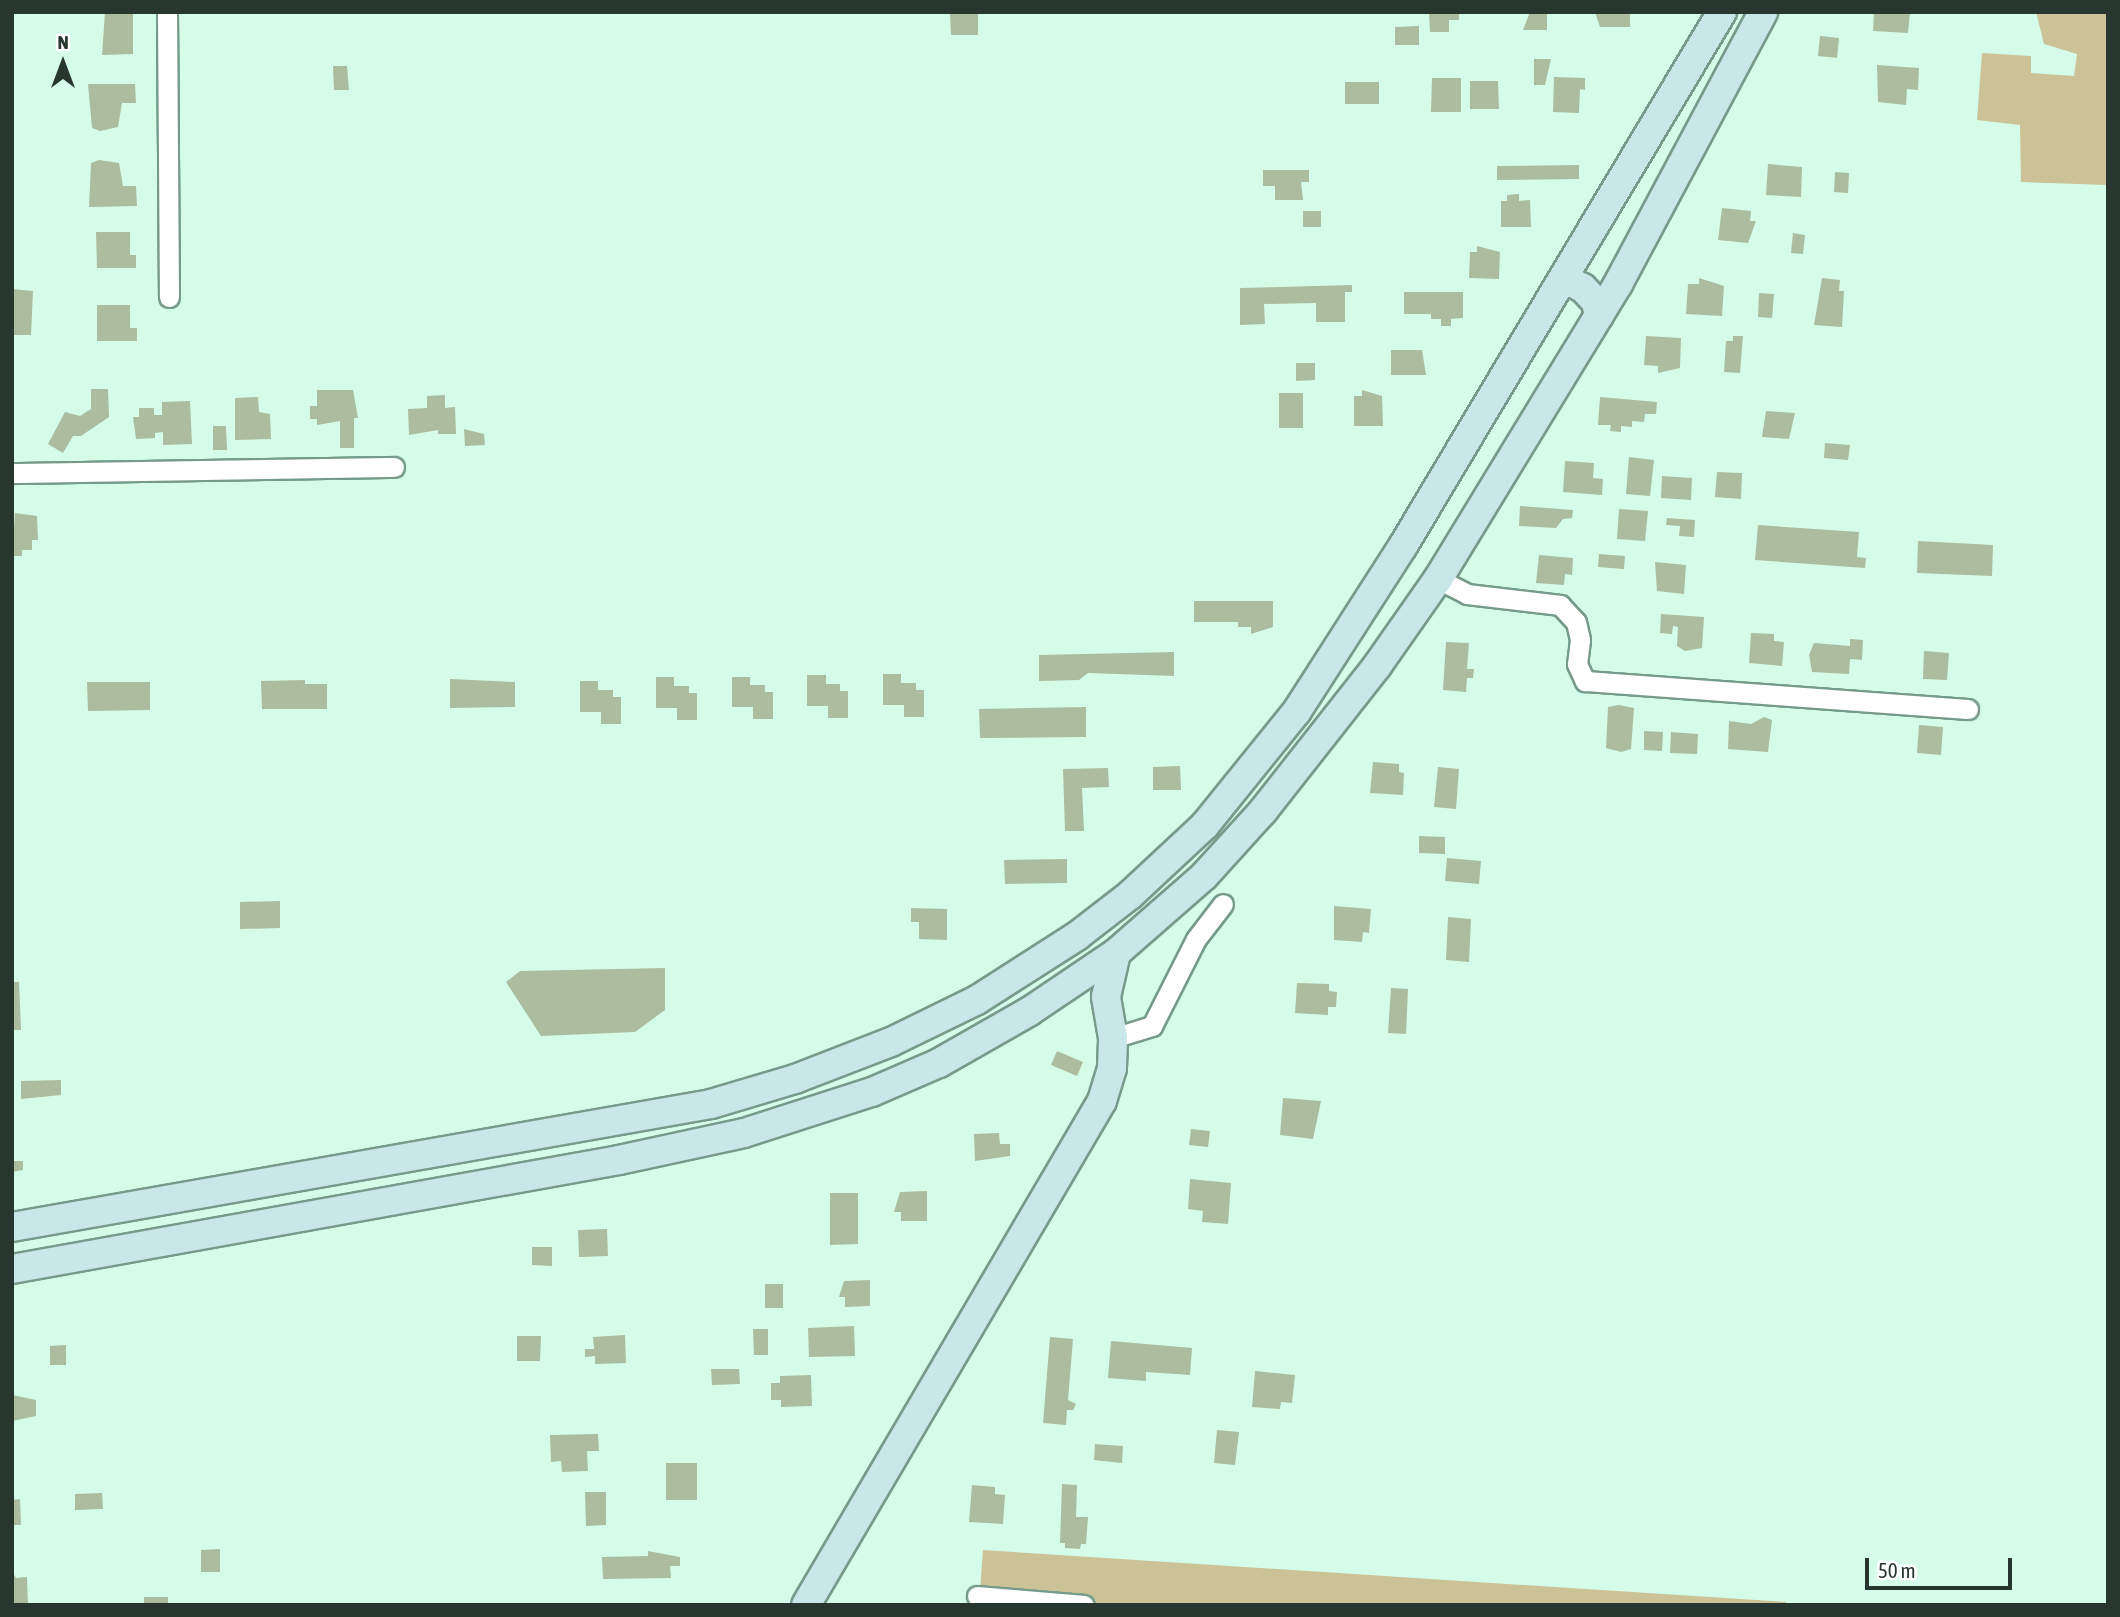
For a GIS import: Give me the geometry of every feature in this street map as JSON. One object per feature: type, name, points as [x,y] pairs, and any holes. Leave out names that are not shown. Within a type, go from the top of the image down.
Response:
[{"type":"main road","points":[[12,1227],[711,1104],[795,1079],[891,1042],[977,1000],[1077,936],[1172,857],[1254,768],[1297,711],[1403,545],[1722,12]]},
{"type":"main road","points":[[12,1269],[620,1160],[744,1133],[872,1092],[939,1063],[1077,980],[1116,953],[1204,876],[1263,811],[1377,666],[1438,579],[1599,316],[1763,12]]},
{"type":"main road","points":[[1559,285],[1571,282],[1583,288],[1596,302],[1599,316]]},
{"type":"main road","points":[[1403,545],[1414,570],[1438,579]]},
{"type":"main road","points":[[806,1605],[1077,1149],[1108,1084],[1113,1038],[1105,1011],[1077,980],[1069,961],[1077,936]]},
{"type":"main road","points":[[1105,1011],[1116,953]]},
{"type":"street","points":[[167,12],[169,297]]},
{"type":"street","points":[[12,472],[394,467]]},
{"type":"street","points":[[1438,579],[1468,594],[1560,606],[1576,622],[1580,640],[1577,664],[1585,681],[1968,709]]},
{"type":"street","points":[[1113,1038],[1152,1026],[1196,939],[1223,904]]},
{"type":"street","points":[[977,1595],[1084,1605]]},
{"type":"shaded area","points":[[2036,12],[2108,12],[2108,185],[2021,182],[2020,125],[1977,120],[1982,53],[2031,56],[2031,73],[2074,76],[2077,54],[2044,44]]},
{"type":"shaded area","points":[[983,1550],[1786,1602],[1786,1605],[979,1605]]},
{"type":"building","points":[[105,12],[133,14],[133,54],[102,55]]},
{"type":"building","points":[[950,12],[978,12],[978,35],[951,35]]},
{"type":"building","points":[[1429,12],[1459,12],[1459,20],[1449,20],[1449,32],[1430,32]]},
{"type":"building","points":[[1530,12],[1547,12],[1547,30],[1523,30]]},
{"type":"building","points":[[1595,12],[1630,12],[1630,27],[1600,27]]},
{"type":"building","points":[[1874,12],[1910,12],[1908,33],[1873,31]]},
{"type":"building","points":[[1419,26],[1419,45],[1395,45],[1395,27]]},
{"type":"building","points":[[1820,36],[1839,38],[1837,58],[1818,56]]},
{"type":"building","points":[[1534,59],[1551,59],[1545,85],[1534,85]]},
{"type":"building","points":[[1877,65],[1919,68],[1918,90],[1907,89],[1906,105],[1878,102]]},
{"type":"building","points":[[333,66],[347,66],[349,90],[334,90]]},
{"type":"building","points":[[1554,77],[1585,78],[1585,90],[1580,89],[1579,113],[1553,112]]},
{"type":"building","points":[[1432,78],[1461,78],[1461,112],[1431,112]]},
{"type":"building","points":[[1470,81],[1498,81],[1499,109],[1470,109]]},
{"type":"building","points":[[1345,82],[1379,82],[1379,104],[1345,104]]},
{"type":"building","points":[[88,84],[135,84],[136,103],[122,103],[118,127],[100,131],[92,128]]},
{"type":"building","points":[[99,160],[119,163],[123,186],[136,186],[137,206],[89,207],[91,163]]},
{"type":"building","points":[[1768,164],[1802,167],[1801,197],[1766,195]]},
{"type":"building","points":[[1579,165],[1579,179],[1497,180],[1497,166]]},
{"type":"building","points":[[1263,170],[1309,170],[1309,182],[1301,182],[1303,200],[1275,200],[1275,186],[1263,186]]},
{"type":"building","points":[[1835,172],[1849,173],[1848,193],[1834,192]]},
{"type":"building","points":[[1519,194],[1519,201],[1530,200],[1531,227],[1501,227],[1501,201],[1507,201],[1507,195]]},
{"type":"building","points":[[1722,208],[1751,211],[1750,221],[1756,221],[1748,243],[1718,240]]},
{"type":"building","points":[[1303,211],[1321,211],[1321,227],[1303,227]]},
{"type":"building","points":[[96,232],[130,232],[130,255],[136,255],[136,268],[97,268]]},
{"type":"building","points":[[1793,233],[1805,235],[1803,254],[1791,253]]},
{"type":"building","points":[[1477,246],[1500,252],[1499,279],[1469,278],[1470,252],[1477,252]]},
{"type":"building","points":[[1699,278],[1724,286],[1722,316],[1686,314],[1688,284],[1699,284]]},
{"type":"building","points":[[1822,278],[1840,280],[1839,291],[1844,291],[1842,327],[1814,325]]},
{"type":"building","points":[[1352,285],[1352,292],[1345,292],[1345,322],[1316,322],[1316,303],[1264,304],[1265,324],[1240,325],[1240,288]]},
{"type":"building","points":[[12,289],[33,291],[31,335],[12,335]]},
{"type":"building","points":[[1404,292],[1463,292],[1463,318],[1451,319],[1451,326],[1441,326],[1441,319],[1431,319],[1431,314],[1404,314]]},
{"type":"building","points":[[1759,293],[1774,294],[1772,318],[1758,317]]},
{"type":"building","points":[[97,305],[130,305],[130,328],[137,328],[137,341],[97,341]]},
{"type":"building","points":[[1646,336],[1681,338],[1680,368],[1658,373],[1658,366],[1644,365]]},
{"type":"building","points":[[1733,336],[1743,336],[1740,373],[1724,372],[1726,341],[1733,341]]},
{"type":"building","points":[[1391,350],[1422,350],[1426,375],[1391,375]]},
{"type":"building","points":[[1296,363],[1315,363],[1315,380],[1296,381]]},
{"type":"building","points":[[91,389],[108,389],[109,417],[81,436],[73,436],[63,453],[48,444],[65,412],[80,416],[91,409]]},
{"type":"building","points":[[317,390],[353,390],[358,418],[354,418],[354,448],[340,448],[340,421],[317,425],[317,419],[310,419],[310,406],[317,406]]},
{"type":"building","points":[[1362,390],[1382,396],[1383,426],[1354,426],[1354,396],[1362,396]]},
{"type":"building","points":[[1279,393],[1303,393],[1303,428],[1279,428]]},
{"type":"building","points":[[445,395],[445,408],[455,407],[456,434],[438,434],[438,430],[409,435],[408,409],[427,408],[427,396]]},
{"type":"building","points":[[258,397],[259,412],[270,414],[271,439],[235,440],[235,398]]},
{"type":"building","points":[[1600,397],[1657,402],[1656,414],[1645,414],[1644,422],[1632,421],[1632,427],[1621,426],[1621,432],[1610,431],[1611,425],[1598,425]]},
{"type":"building","points":[[190,401],[192,444],[163,445],[163,432],[155,433],[155,438],[136,439],[133,417],[139,417],[139,408],[154,408],[154,415],[162,415],[162,402]]},
{"type":"building","points":[[1766,411],[1795,413],[1789,439],[1762,437]]},
{"type":"building","points":[[213,426],[226,426],[227,450],[213,450]]},
{"type":"building","points":[[464,429],[484,434],[485,445],[465,446]]},
{"type":"building","points":[[1825,443],[1850,445],[1848,460],[1824,458]]},
{"type":"building","points":[[1629,457],[1654,460],[1650,496],[1626,494]]},
{"type":"building","points":[[1565,461],[1594,463],[1593,478],[1603,479],[1602,495],[1563,492]]},
{"type":"building","points":[[1717,472],[1742,473],[1741,499],[1715,497]]},
{"type":"building","points":[[1662,476],[1692,478],[1691,500],[1661,498]]},
{"type":"building","points":[[1520,506],[1573,510],[1572,518],[1563,519],[1556,528],[1519,526]]},
{"type":"building","points":[[1619,509],[1648,511],[1645,541],[1617,539]]},
{"type":"building","points":[[15,513],[37,516],[38,540],[32,540],[32,550],[22,550],[22,556],[12,556]]},
{"type":"building","points":[[1667,518],[1695,520],[1694,537],[1679,536],[1680,526],[1666,525]]},
{"type":"building","points":[[1758,525],[1859,532],[1857,557],[1866,558],[1865,568],[1755,560]]},
{"type":"building","points":[[1918,541],[1993,545],[1992,576],[1917,573]]},
{"type":"building","points":[[1599,554],[1625,556],[1624,569],[1598,567]]},
{"type":"building","points":[[1539,555],[1573,558],[1572,575],[1565,574],[1564,585],[1536,583]]},
{"type":"building","points":[[1655,562],[1686,565],[1684,594],[1657,591]]},
{"type":"building","points":[[1194,601],[1273,601],[1273,627],[1251,634],[1251,627],[1238,627],[1238,622],[1194,622]]},
{"type":"building","points":[[1661,614],[1704,617],[1702,648],[1685,651],[1677,646],[1678,627],[1673,626],[1672,634],[1660,633]]},
{"type":"building","points":[[1751,633],[1774,634],[1774,641],[1784,642],[1782,666],[1749,663]]},
{"type":"building","points":[[1850,639],[1863,640],[1862,660],[1850,659],[1849,674],[1812,672],[1809,655],[1814,643],[1850,646]]},
{"type":"building","points":[[1446,642],[1469,643],[1467,669],[1474,669],[1473,678],[1467,678],[1466,692],[1443,690]]},
{"type":"building","points":[[1924,651],[1949,653],[1947,680],[1923,679]]},
{"type":"building","points":[[1174,652],[1174,676],[1088,673],[1079,680],[1039,681],[1039,655]]},
{"type":"building","points":[[883,674],[901,674],[901,683],[916,683],[916,690],[924,690],[924,717],[904,717],[904,705],[883,705]]},
{"type":"building","points":[[807,675],[826,675],[826,684],[840,684],[840,691],[848,691],[848,718],[828,718],[828,706],[807,706]]},
{"type":"building","points":[[656,677],[674,677],[674,686],[689,686],[689,693],[697,693],[697,720],[677,720],[677,708],[656,708]]},
{"type":"building","points":[[732,677],[750,677],[750,685],[765,685],[765,692],[773,692],[773,719],[753,719],[753,707],[732,707]]},
{"type":"building","points":[[450,679],[515,682],[515,707],[450,708]]},
{"type":"building","points":[[305,680],[305,684],[327,684],[327,709],[262,709],[261,681]]},
{"type":"building","points":[[580,681],[598,681],[598,690],[613,690],[613,697],[621,697],[621,724],[601,724],[601,712],[580,712]]},
{"type":"building","points":[[87,682],[150,682],[150,710],[88,711]]},
{"type":"building","points":[[1619,705],[1634,708],[1631,749],[1621,752],[1606,748],[1608,707]]},
{"type":"building","points":[[1086,707],[1086,737],[980,738],[979,709]]},
{"type":"building","points":[[1764,717],[1772,720],[1768,752],[1728,749],[1729,721],[1751,724]]},
{"type":"building","points":[[1919,725],[1943,727],[1941,755],[1917,753]]},
{"type":"building","points":[[1644,731],[1663,732],[1662,751],[1644,750]]},
{"type":"building","points":[[1671,732],[1698,734],[1697,754],[1670,753]]},
{"type":"building","points":[[1373,762],[1399,764],[1399,772],[1404,773],[1403,795],[1370,793]]},
{"type":"building","points":[[1180,766],[1181,790],[1153,790],[1153,767]]},
{"type":"building","points":[[1438,767],[1459,769],[1456,809],[1434,807]]},
{"type":"building","points":[[1108,768],[1109,787],[1082,788],[1084,831],[1065,831],[1063,769]]},
{"type":"building","points":[[1419,836],[1445,837],[1445,854],[1419,853]]},
{"type":"building","points":[[1447,858],[1481,861],[1479,884],[1445,881]]},
{"type":"building","points":[[1067,859],[1067,883],[1005,884],[1004,860]]},
{"type":"building","points":[[280,901],[280,928],[240,929],[240,902]]},
{"type":"building","points":[[1334,906],[1371,909],[1369,933],[1363,932],[1362,942],[1334,940]]},
{"type":"building","points":[[911,908],[947,909],[947,940],[919,939],[919,922],[911,922]]},
{"type":"building","points":[[1448,917],[1471,919],[1469,962],[1446,960]]},
{"type":"building","points":[[665,968],[665,1010],[635,1032],[541,1036],[506,982],[520,971]]},
{"type":"building","points":[[12,982],[19,982],[21,1030],[12,1030]]},
{"type":"building","points":[[1297,983],[1329,984],[1329,991],[1337,992],[1336,1007],[1328,1007],[1328,1015],[1295,1013]]},
{"type":"building","points":[[1391,988],[1408,989],[1406,1034],[1388,1033]]},
{"type":"building","points":[[1057,1051],[1083,1062],[1077,1076],[1051,1065]]},
{"type":"building","points":[[61,1080],[61,1095],[21,1099],[21,1081]]},
{"type":"building","points":[[1283,1098],[1321,1101],[1313,1139],[1280,1135]]},
{"type":"building","points":[[1191,1129],[1210,1131],[1208,1147],[1189,1145]]},
{"type":"building","points":[[999,1133],[1000,1144],[1010,1144],[1010,1156],[975,1161],[974,1134]]},
{"type":"building","points":[[12,1161],[23,1161],[23,1170],[12,1172]]},
{"type":"building","points":[[1190,1179],[1231,1183],[1228,1224],[1202,1222],[1203,1211],[1188,1209]]},
{"type":"building","points":[[927,1191],[927,1221],[901,1221],[901,1212],[894,1212],[900,1192]]},
{"type":"building","points":[[830,1193],[858,1193],[858,1244],[830,1245]]},
{"type":"building","points":[[607,1229],[608,1256],[579,1257],[578,1230]]},
{"type":"building","points":[[532,1247],[552,1247],[552,1266],[532,1265]]},
{"type":"building","points":[[870,1280],[870,1306],[845,1307],[845,1297],[839,1297],[844,1281]]},
{"type":"building","points":[[765,1284],[783,1284],[783,1308],[765,1308]]},
{"type":"building","points":[[854,1326],[855,1356],[809,1357],[808,1328]]},
{"type":"building","points":[[753,1329],[768,1329],[768,1355],[754,1355]]},
{"type":"building","points":[[625,1335],[626,1363],[595,1364],[595,1356],[585,1357],[585,1349],[594,1349],[593,1337]]},
{"type":"building","points":[[517,1336],[541,1336],[540,1361],[517,1361]]},
{"type":"building","points":[[1050,1337],[1073,1339],[1068,1400],[1076,1404],[1073,1410],[1067,1410],[1066,1425],[1043,1423]]},
{"type":"building","points":[[1111,1341],[1192,1348],[1190,1375],[1146,1372],[1146,1381],[1108,1378]]},
{"type":"building","points":[[66,1345],[66,1365],[50,1365],[50,1346]]},
{"type":"building","points":[[711,1369],[739,1369],[740,1384],[712,1385]]},
{"type":"building","points":[[1255,1371],[1295,1375],[1292,1403],[1281,1402],[1280,1409],[1252,1407]]},
{"type":"building","points":[[811,1375],[812,1406],[781,1407],[781,1400],[771,1400],[771,1383],[780,1383],[780,1376]]},
{"type":"building","points":[[12,1395],[36,1400],[36,1416],[12,1421]]},
{"type":"building","points":[[1217,1430],[1239,1432],[1235,1465],[1214,1463]]},
{"type":"building","points":[[598,1434],[599,1451],[587,1451],[588,1471],[562,1472],[561,1461],[551,1462],[550,1435]]},
{"type":"building","points":[[1095,1444],[1123,1446],[1122,1463],[1094,1460]]},
{"type":"building","points":[[666,1463],[697,1463],[697,1500],[666,1500]]},
{"type":"building","points":[[1062,1484],[1077,1485],[1076,1517],[1088,1517],[1086,1544],[1081,1544],[1080,1549],[1065,1548],[1065,1543],[1060,1543]]},
{"type":"building","points":[[972,1485],[995,1487],[995,1494],[1005,1495],[1003,1524],[969,1522]]},
{"type":"building","points":[[585,1492],[606,1492],[606,1525],[586,1526]]},
{"type":"building","points":[[102,1493],[103,1509],[75,1510],[75,1494]]},
{"type":"building","points":[[20,1499],[21,1525],[12,1525],[12,1500]]},
{"type":"building","points":[[220,1549],[220,1572],[201,1572],[201,1550]]},
{"type":"building","points":[[648,1551],[680,1557],[680,1566],[670,1566],[671,1578],[603,1579],[602,1557],[648,1556]]},
{"type":"building","points":[[12,1571],[16,1578],[27,1577],[28,1605],[12,1605]]},
{"type":"building","points":[[144,1597],[168,1597],[168,1605],[144,1605]]}]
